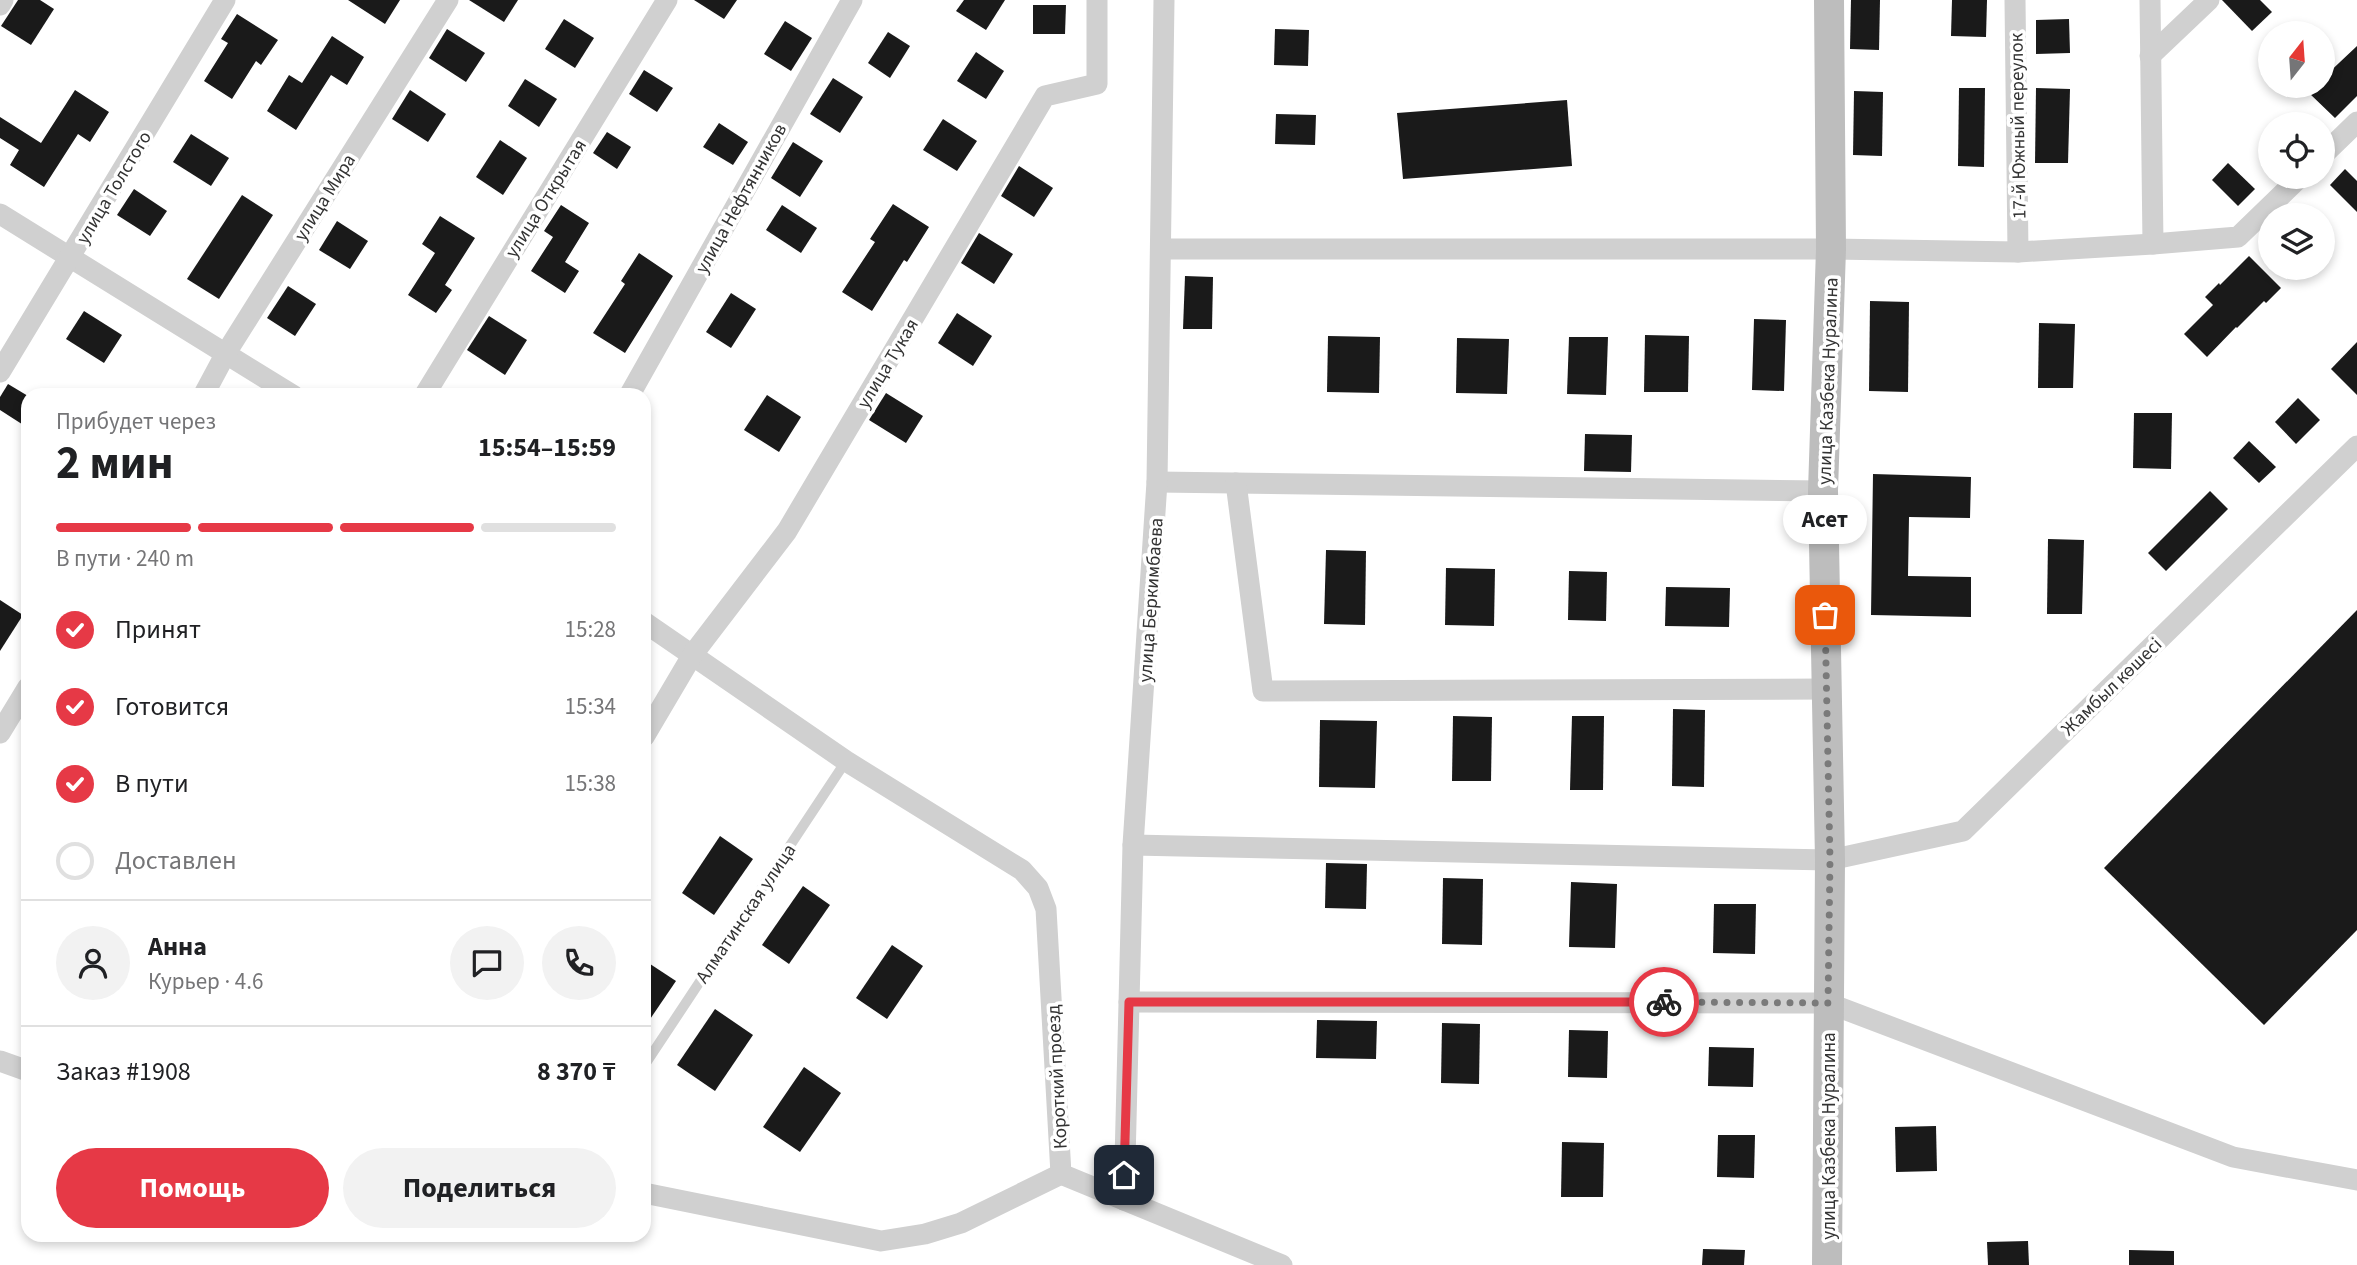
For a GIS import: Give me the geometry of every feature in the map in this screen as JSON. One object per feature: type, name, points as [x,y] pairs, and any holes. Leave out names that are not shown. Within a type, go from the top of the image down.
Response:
[{"type":"street","points":[[0,5],[3,0]]},
{"type":"street","name":"улица Толстого","points":[[0,372],[225,0]]},
{"type":"street","name":"улица Мира","points":[[207,388],[226,353],[448,0]]},
{"type":"street","name":"улица Открытая","points":[[429,388],[667,0]]},
{"type":"street","name":"улица Нефтянников","points":[[634,388],[852,0]]},
{"type":"street","name":"улица Тукая","points":[[651,725],[693,654],[788,531],[1045,96],[1097,84],[1097,0]]},
{"type":"street","name":"улица Беркимбаева","points":[[1124,1200],[1133,845],[1157,482],[1164,0]]},
{"type":"street","name":"улица Казбека Нуралина","points":[[1827,1265],[1830,860],[1823,491],[1831,249],[1829,0]]},
{"type":"street","name":"17-й Южный переулок","points":[[2015,0],[2018,252]]},
{"type":"street","points":[[2150,0],[2154,244]]},
{"type":"street","points":[[2150,56],[2208,0]]},
{"type":"street","points":[[2335,143],[2357,122]]},
{"type":"street","points":[[1161,249],[1831,249],[2018,252],[2238,237],[2288,189]]},
{"type":"street","points":[[0,214],[281,388]]},
{"type":"street","name":"Жамбыл көшесі","points":[[1133,845],[1830,860],[1962,831],[2357,446]]},
{"type":"street","points":[[1157,482],[1823,491]]},
{"type":"street","points":[[1236,483],[1263,691],[1827,689]]},
{"type":"street","points":[[651,627],[846,761]]},
{"type":"street","points":[[0,733],[21,698]]},
{"type":"street","name":"Короткий проезд","points":[[846,761],[1022,870],[1038,888],[1046,909],[1061,1174],[1282,1265]]},
{"type":"street","points":[[1129,1002],[1828,1003],[2233,1157],[2357,1180]]},
{"type":"street","points":[[0,1061],[21,1065]]},
{"type":"street","points":[[651,1194],[881,1241],[925,1234],[961,1223],[1061,1174]]},
{"type":"lane","name":"Алматинская улица","points":[[651,1055],[846,761]]},
{"type":"building","points":[[18,0],[40,0],[54,9],[31,45],[1,26]]},
{"type":"building","points":[[348,0],[400,0],[385,24]]},
{"type":"building","points":[[469,0],[518,0],[504,22]]},
{"type":"building","points":[[694,0],[737,0],[724,19]]},
{"type":"building","points":[[964,0],[1005,0],[986,30],[956,11]]},
{"type":"building","points":[[1851,0],[1880,0],[1879,50],[1850,49]]},
{"type":"building","points":[[1952,0],[1987,0],[1986,37],[1951,36]]},
{"type":"building","points":[[2222,0],[2260,0],[2272,12],[2263,21],[2258,21],[2258,25],[2252,31]]},
{"type":"building","points":[[1033,5],[1066,5],[1065,34],[1033,34]]},
{"type":"building","points":[[237,14],[278,40],[261,65],[256,61],[232,99],[204,81],[228,43],[221,39]]},
{"type":"building","points":[[564,19],[594,38],[575,68],[545,49]]},
{"type":"building","points":[[2069,19],[2070,53],[2036,54],[2036,20]]},
{"type":"building","points":[[785,21],[812,38],[791,71],[764,54]]},
{"type":"building","points":[[447,29],[485,53],[466,82],[429,58]]},
{"type":"building","points":[[1275,29],[1309,30],[1308,66],[1274,65]]},
{"type":"building","points":[[888,32],[910,46],[890,78],[868,63]]},
{"type":"building","points":[[332,36],[364,57],[347,85],[331,75],[296,130],[267,111],[289,75],[302,83]]},
{"type":"building","points":[[2357,46],[2357,96],[2335,118],[2335,112],[2329,112],[2314,98],[2335,98],[2335,67]]},
{"type":"building","points":[[976,52],[1004,71],[986,99],[957,81]]},
{"type":"building","points":[[644,70],[673,88],[657,112],[629,94]]},
{"type":"building","points":[[833,78],[863,97],[840,133],[810,114]]},
{"type":"building","points":[[525,79],[557,99],[539,127],[508,106]]},
{"type":"building","points":[[1959,88],[1985,88],[1984,167],[1958,166]]},
{"type":"building","points":[[2036,88],[2070,89],[2068,163],[2035,163]]},
{"type":"building","points":[[75,90],[109,112],[90,142],[78,134],[44,187],[10,165],[19,150],[0,138],[0,117],[41,143]]},
{"type":"building","points":[[410,90],[446,114],[428,142],[392,119]]},
{"type":"building","points":[[1854,91],[1883,92],[1882,156],[1853,155]]},
{"type":"building","points":[[1567,100],[1572,166],[1403,179],[1397,113]]},
{"type":"building","points":[[1276,114],[1316,115],[1315,145],[1275,144]]},
{"type":"building","points":[[943,119],[977,141],[957,171],[923,150]]},
{"type":"building","points":[[719,123],[748,142],[733,165],[703,147]]},
{"type":"building","points":[[607,132],[631,147],[617,169],[593,153]]},
{"type":"building","points":[[191,134],[229,158],[211,186],[173,162]]},
{"type":"building","points":[[500,140],[527,158],[503,195],[476,177]]},
{"type":"building","points":[[793,142],[823,161],[800,197],[771,178]]},
{"type":"building","points":[[2228,163],[2255,189],[2238,206],[2212,180]]},
{"type":"building","points":[[1019,166],[1053,188],[1034,217],[1001,196]]},
{"type":"building","points":[[2345,169],[2357,181],[2357,212],[2334,189],[2335,180]]},
{"type":"building","points":[[134,189],[167,211],[150,236],[117,215]]},
{"type":"building","points":[[242,195],[273,215],[219,299],[187,279]]},
{"type":"building","points":[[893,204],[929,227],[907,262],[904,260],[872,311],[842,292],[875,242],[870,239]]},
{"type":"building","points":[[561,205],[589,223],[565,262],[579,271],[565,293],[531,271],[553,237],[544,231]]},
{"type":"building","points":[[782,205],[817,228],[801,253],[766,230]]},
{"type":"building","points":[[440,216],[475,238],[445,285],[452,290],[436,313],[408,295],[435,253],[422,244]]},
{"type":"building","points":[[337,221],[368,241],[350,269],[319,250]]},
{"type":"building","points":[[979,233],[1013,254],[994,284],[961,263]]},
{"type":"building","points":[[639,253],[673,276],[625,353],[593,333],[625,284],[621,281]]},
{"type":"building","points":[[2249,256],[2258,265],[2258,280],[2273,280],[2281,288],[2236,327],[2207,357],[2184,334],[2213,305],[2205,297],[2219,283],[2220,285]]},
{"type":"building","points":[[1185,276],[1213,277],[1212,329],[1183,329]]},
{"type":"building","points":[[288,286],[316,304],[295,336],[267,318]]},
{"type":"building","points":[[731,293],[756,309],[731,348],[706,332]]},
{"type":"building","points":[[1870,301],[1909,302],[1908,392],[1869,391]]},
{"type":"building","points":[[84,311],[122,335],[104,363],[66,339]]},
{"type":"building","points":[[957,313],[992,336],[973,366],[938,343]]},
{"type":"building","points":[[489,316],[527,340],[505,375],[467,350]]},
{"type":"building","points":[[1754,319],[1786,320],[1784,391],[1752,390]]},
{"type":"building","points":[[2039,323],[2075,324],[2073,388],[2038,388]]},
{"type":"building","points":[[1645,335],[1689,336],[1688,392],[1644,392]]},
{"type":"building","points":[[1328,336],[1380,337],[1379,393],[1327,392]]},
{"type":"building","points":[[1569,337],[1608,337],[1606,395],[1567,394]]},
{"type":"building","points":[[1457,338],[1509,339],[1507,394],[1456,393]]},
{"type":"building","points":[[2357,342],[2357,395],[2331,369]]},
{"type":"building","points":[[8,384],[21,392],[21,424],[0,410],[0,397]]},
{"type":"building","points":[[886,393],[923,416],[906,443],[869,420]]},
{"type":"building","points":[[767,395],[801,417],[779,452],[744,430]]},
{"type":"building","points":[[2298,398],[2320,420],[2296,444],[2275,422]]},
{"type":"building","points":[[2134,413],[2172,413],[2171,469],[2133,468]]},
{"type":"building","points":[[1585,434],[1632,435],[1631,472],[1584,471]]},
{"type":"building","points":[[2249,441],[2276,467],[2259,483],[2233,458]]},
{"type":"building","points":[[1873,474],[1971,477],[1970,518],[1909,517],[1908,576],[1971,577],[1971,617],[1871,615]]},
{"type":"building","points":[[2210,491],[2228,509],[2166,571],[2148,553]]},
{"type":"building","points":[[2048,539],[2084,540],[2082,614],[2047,614]]},
{"type":"building","points":[[1326,550],[1366,551],[1365,625],[1324,624]]},
{"type":"building","points":[[1446,568],[1495,569],[1494,626],[1445,625]]},
{"type":"building","points":[[1569,571],[1607,572],[1606,621],[1568,620]]},
{"type":"building","points":[[1666,587],[1730,588],[1729,627],[1665,626]]},
{"type":"building","points":[[0,600],[21,614],[21,618],[0,651]]},
{"type":"building","points":[[2357,610],[2357,930],[2264,1025],[2104,868]]},
{"type":"building","points":[[1673,709],[1705,710],[1704,787],[1672,786]]},
{"type":"building","points":[[1453,716],[1492,717],[1491,781],[1452,781]]},
{"type":"building","points":[[1572,716],[1604,716],[1603,790],[1570,790]]},
{"type":"building","points":[[1320,720],[1377,721],[1375,788],[1319,787]]},
{"type":"building","points":[[720,836],[753,859],[714,915],[682,893]]},
{"type":"building","points":[[1326,863],[1367,864],[1366,909],[1325,908]]},
{"type":"building","points":[[1443,878],[1483,879],[1482,945],[1442,944]]},
{"type":"building","points":[[1571,882],[1617,884],[1615,948],[1569,947]]},
{"type":"building","points":[[803,886],[830,905],[789,964],[762,945]]},
{"type":"building","points":[[1714,904],[1756,904],[1755,954],[1713,953]]},
{"type":"building","points":[[892,945],[923,966],[887,1019],[856,998]]},
{"type":"building","points":[[651,965],[676,981],[651,1018]]},
{"type":"building","points":[[715,1009],[753,1035],[715,1091],[677,1065]]},
{"type":"building","points":[[1317,1020],[1377,1021],[1376,1059],[1316,1058]]},
{"type":"building","points":[[1442,1023],[1480,1024],[1479,1084],[1441,1083]]},
{"type":"building","points":[[1569,1030],[1608,1031],[1607,1078],[1568,1077]]},
{"type":"building","points":[[1709,1047],[1754,1048],[1753,1087],[1708,1086]]},
{"type":"building","points":[[804,1067],[841,1093],[800,1152],[763,1127]]},
{"type":"building","points":[[1936,1126],[1937,1171],[1896,1172],[1895,1127]]},
{"type":"building","points":[[1718,1135],[1755,1135],[1754,1178],[1717,1177]]},
{"type":"building","points":[[1562,1142],[1604,1143],[1603,1197],[1561,1197]]},
{"type":"building","points":[[2028,1241],[2029,1265],[1988,1265],[1987,1242]]},
{"type":"building","points":[[1703,1249],[1745,1250],[1744,1265],[1702,1265]]},
{"type":"building","points":[[2129,1250],[2174,1251],[2174,1265],[2129,1265]]},
{"type":"way so far","points":[[1664,1002],[1828,1003],[1830,860],[1825,615]]},
{"type":"place","name":"Асет","points":[[1825,615]]},
{"type":"route","points":[[1124,1175],[1129,1002],[1664,1002]]}]
